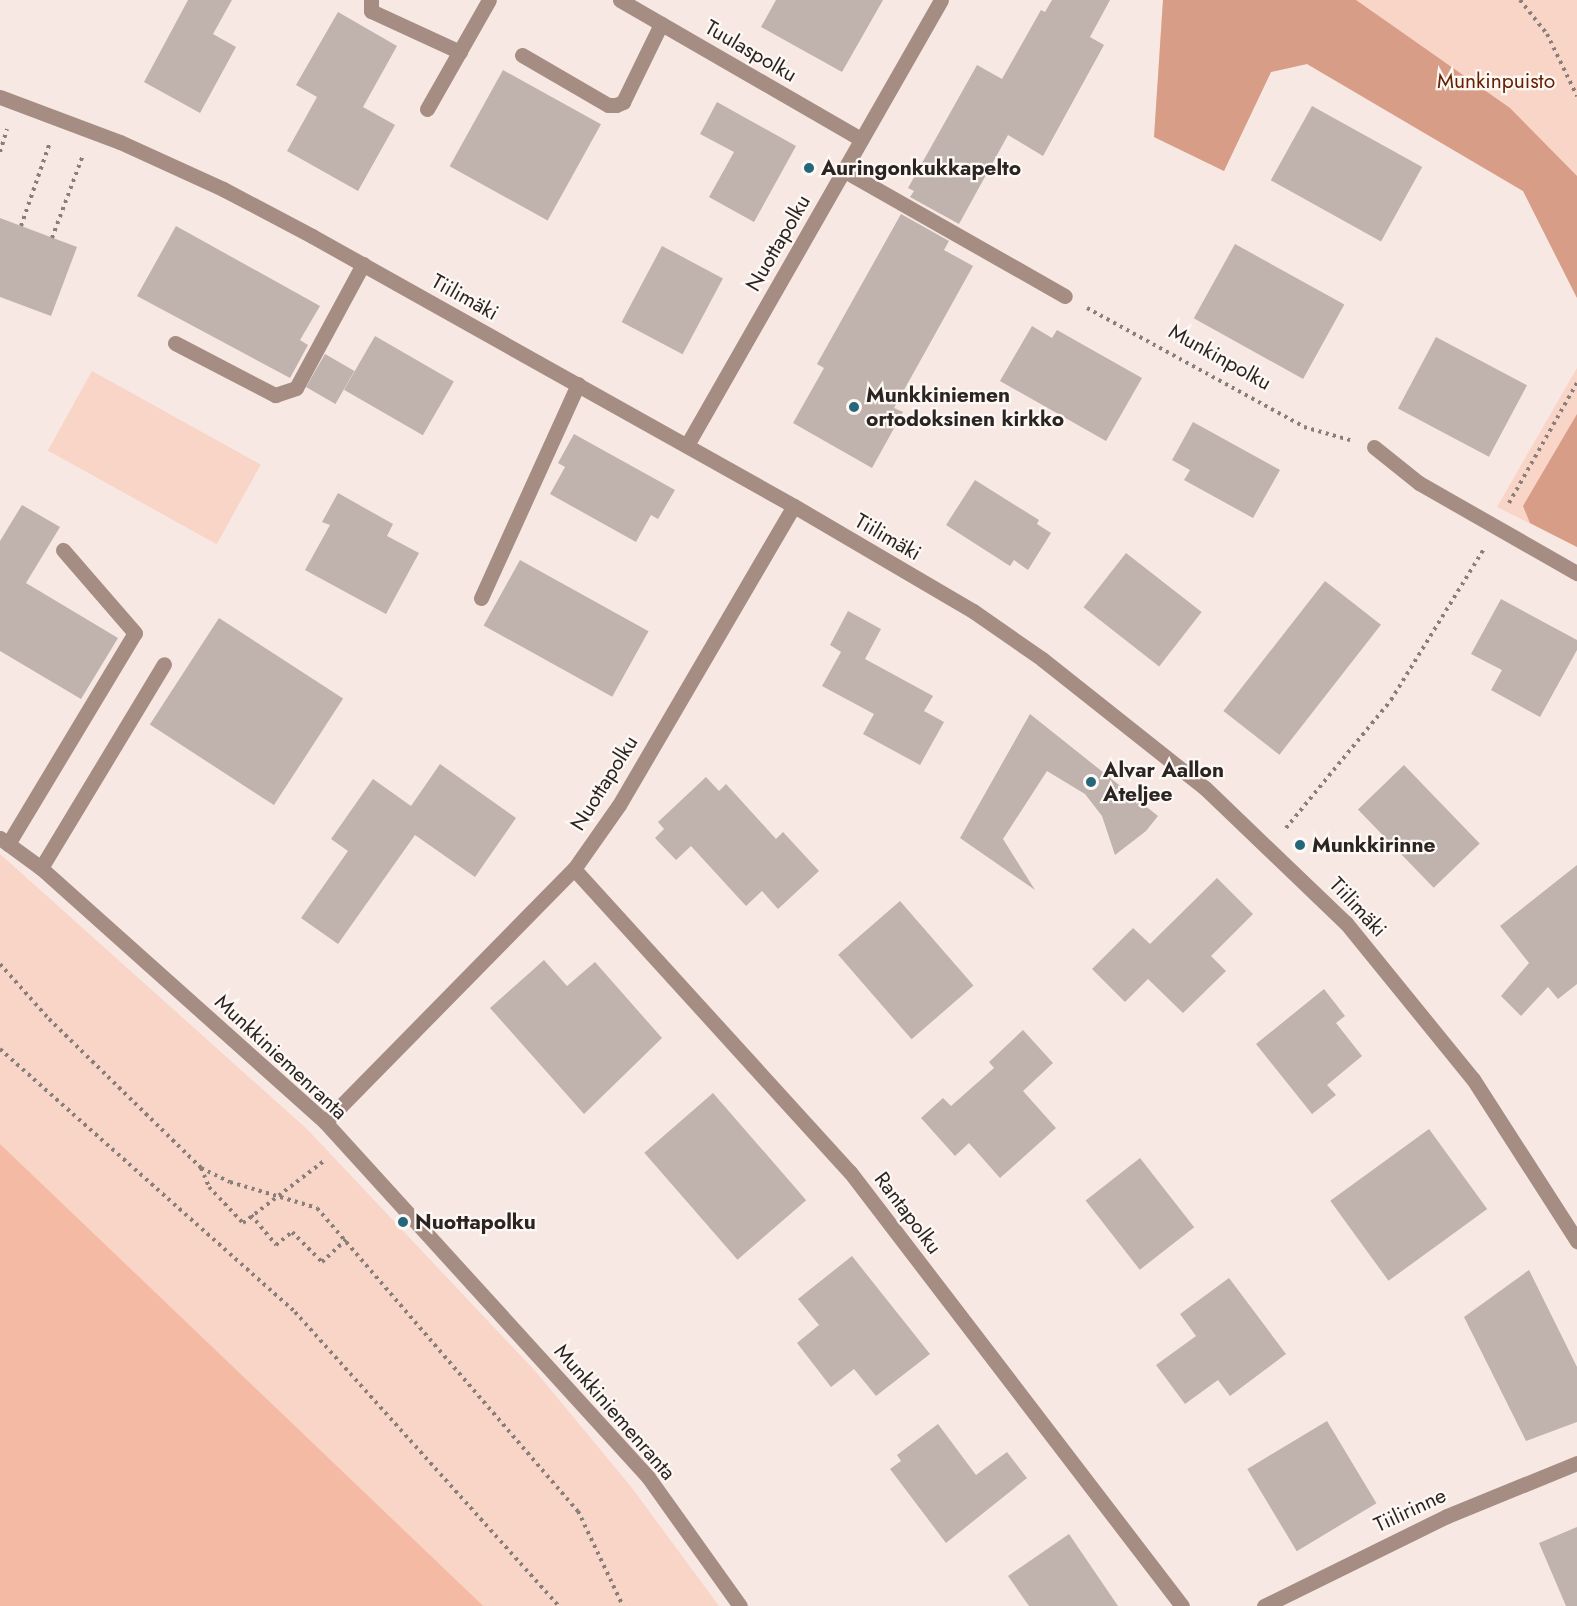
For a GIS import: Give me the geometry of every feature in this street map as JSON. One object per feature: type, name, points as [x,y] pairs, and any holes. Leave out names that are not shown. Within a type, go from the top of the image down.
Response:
[{"type":"street","points":[[371,0],[371,11],[460,52]]},
{"type":"street","points":[[427,109],[489,0]]},
{"type":"street","name":"Tuulaspolku","points":[[620,0],[861,139]]},
{"type":"street","name":"Nuottapolku","points":[[687,445],[941,0]]},
{"type":"street","points":[[522,55],[608,105],[616,105],[623,102],[661,24]]},
{"type":"street","name":"Tiilimäki","points":[[0,97],[92,132],[223,189],[363,264],[794,507],[973,611],[1042,658],[1152,744],[1269,846],[1346,923],[1473,1079],[1577,1241]]},
{"type":"street","points":[[843,170],[1065,296]]},
{"type":"street","points":[[175,343],[275,395],[296,388],[363,264]]},
{"type":"street","points":[[481,598],[578,384]]},
{"type":"street","points":[[1374,447],[1419,483],[1577,573]]},
{"type":"street","name":"Nuottapolku","points":[[325,1122],[574,869],[619,805],[794,507]]},
{"type":"street","points":[[4,841],[135,633],[63,550]]},
{"type":"street","points":[[40,868],[164,664]]},
{"type":"street","name":"Munkkiniemenranta","points":[[4,841],[40,868],[325,1122],[343,1145],[648,1478],[740,1606]]},
{"type":"street","name":"Rantapolku","points":[[574,869],[850,1172],[1182,1606]]},
{"type":"street","name":"Tiilirinne","points":[[1264,1606],[1447,1516],[1577,1463]]},
{"type":"path","points":[[1520,0],[1547,34],[1577,96]]},
{"type":"path","points":[[21,226],[58,119]]},
{"type":"path","points":[[52,238],[92,132]]},
{"type":"path","name":"Munkinpolku","points":[[1065,296],[1304,427],[1374,447]]},
{"type":"path","points":[[1495,528],[1577,383]]},
{"type":"path","points":[[1269,846],[1391,700],[1483,551]]},
{"type":"path","points":[[0,964],[49,1019],[201,1168],[230,1182],[280,1195],[317,1208],[578,1511],[623,1606]]},
{"type":"path","points":[[0,1049],[295,1312],[559,1606]]},
{"type":"path","points":[[201,1168],[209,1186],[243,1223],[343,1145]]},
{"type":"path","points":[[251,1215],[276,1245],[292,1232],[322,1262],[346,1240]]},
{"type":"green space","name":"Munkinpuisto","points":[[1163,0],[1577,0],[1577,298],[1523,191],[1307,64],[1271,72],[1224,171],[1154,137]]},
{"type":"green space","points":[[1577,368],[1577,547],[1497,507]]},
{"type":"green space","points":[[92,371],[261,465],[217,544],[48,451]]},
{"type":"green space","points":[[0,854],[308,1130],[536,1372],[632,1488],[719,1606],[362,1606],[0,1307]]},
{"type":"shaded area","name":"Munkinpuisto","points":[[1163,0],[1356,0],[1510,108],[1577,176],[1577,298],[1523,191],[1307,64],[1271,72],[1224,171],[1154,137]]},
{"type":"shaded area","points":[[1577,414],[1577,547],[1530,523],[1523,506]]},
{"type":"shaded area","points":[[0,1144],[478,1601],[483,1606],[0,1606]]},
{"type":"building","points":[[188,0],[232,0],[213,34],[236,47],[200,113],[144,82]]},
{"type":"building","points":[[776,0],[883,0],[842,72],[761,27]]},
{"type":"building","points":[[1052,0],[1110,0],[1090,37],[1104,45],[1043,156],[1008,135],[959,224],[910,197],[914,191],[908,188],[977,65],[1002,79],[1041,10],[1045,12]]},
{"type":"building","points":[[338,12],[397,46],[363,107],[395,125],[358,191],[287,151],[317,97],[296,85]]},
{"type":"building","points":[[503,70],[601,124],[548,221],[450,166]]},
{"type":"building","points":[[717,102],[796,146],[754,222],[709,197],[734,152],[700,134]]},
{"type":"building","points":[[1312,106],[1422,167],[1381,241],[1271,180]]},
{"type":"building","points":[[901,214],[949,241],[944,250],[973,266],[894,408],[903,412],[872,468],[793,423],[824,368],[817,364]]},
{"type":"building","points":[[0,218],[77,247],[51,316],[0,297]]},
{"type":"building","points":[[176,226],[320,306],[300,340],[308,345],[290,378],[137,296]]},
{"type":"building","points":[[1235,244],[1344,305],[1303,379],[1194,318]]},
{"type":"building","points":[[662,246],[723,278],[683,354],[622,322]]},
{"type":"building","points":[[1032,326],[1052,338],[1057,330],[1142,378],[1106,441],[1000,381]]},
{"type":"building","points":[[375,336],[454,382],[423,435],[344,390]]},
{"type":"building","points":[[1436,337],[1527,385],[1489,457],[1398,409]]},
{"type":"building","points":[[325,354],[354,371],[335,404],[306,387]]},
{"type":"building","points":[[1193,422],[1280,470],[1253,518],[1184,480],[1190,470],[1172,460]]},
{"type":"building","points":[[574,434],[675,490],[658,519],[651,515],[636,542],[550,494],[565,467],[558,463]]},
{"type":"building","points":[[975,480],[1039,520],[1037,524],[1051,533],[1028,570],[1014,560],[1010,566],[946,525]]},
{"type":"building","points":[[338,493],[393,524],[387,536],[419,553],[386,614],[305,570],[330,525],[322,522]]},
{"type":"building","points":[[22,505],[60,527],[26,583],[118,638],[81,699],[0,651],[0,541]]},
{"type":"building","points":[[1126,553],[1202,612],[1159,666],[1084,607]]},
{"type":"building","points":[[520,560],[649,631],[612,697],[484,626]]},
{"type":"building","points":[[1325,581],[1381,625],[1279,755],[1223,711]]},
{"type":"building","points":[[1501,599],[1577,640],[1577,650],[1540,717],[1491,690],[1502,670],[1471,654]]},
{"type":"building","points":[[848,611],[881,629],[865,659],[933,696],[924,711],[944,722],[920,765],[863,734],[874,714],[822,686],[841,652],[830,645]]},
{"type":"building","points":[[219,618],[343,699],[274,805],[150,725]]},
{"type":"building","name":"Alvar Aallon Ateljee","points":[[1030,714],[1158,816],[1146,831],[1115,855],[1102,816],[1085,794],[1047,771],[1003,839],[1035,890],[960,838]]},
{"type":"building","points":[[440,764],[516,818],[475,877],[415,835],[338,944],[301,918],[348,851],[331,839],[373,779],[411,806]]},
{"type":"building","points":[[1404,765],[1480,843],[1434,888],[1358,809]]},
{"type":"building","points":[[706,777],[719,791],[726,784],[776,839],[783,832],[819,871],[778,909],[762,891],[746,906],[691,846],[676,860],[655,838],[664,829],[658,822]]},
{"type":"building","points":[[1577,865],[1577,984],[1558,999],[1548,987],[1521,1016],[1501,996],[1529,963],[1500,926]]},
{"type":"building","points":[[1217,878],[1253,914],[1211,956],[1226,971],[1183,1013],[1148,979],[1125,1002],[1092,969],[1133,928],[1150,944]]},
{"type":"building","points":[[900,901],[973,986],[912,1039],[838,955]]},
{"type":"building","points":[[544,960],[567,986],[595,962],[662,1038],[584,1114],[490,1008]]},
{"type":"building","points":[[1324,989],[1345,1016],[1336,1023],[1362,1056],[1327,1085],[1336,1095],[1312,1114],[1256,1044]]},
{"type":"building","points":[[1023,1030],[1053,1063],[1023,1091],[1056,1128],[1000,1178],[969,1143],[955,1156],[921,1118],[943,1098],[951,1106],[994,1068],[989,1062]]},
{"type":"building","points":[[713,1093],[806,1200],[737,1260],[644,1153]]},
{"type":"building","points":[[1429,1129],[1487,1209],[1388,1281],[1330,1201]]},
{"type":"building","points":[[1140,1158],[1194,1227],[1140,1270],[1086,1200]]},
{"type":"building","points":[[852,1256],[930,1354],[876,1396],[854,1369],[831,1387],[797,1343],[819,1325],[798,1299]]},
{"type":"building","points":[[1529,1270],[1577,1367],[1577,1422],[1526,1441],[1464,1317]]},
{"type":"building","points":[[1229,1278],[1286,1354],[1230,1396],[1218,1380],[1185,1404],[1156,1365],[1196,1336],[1180,1314]]},
{"type":"building","points":[[1327,1421],[1376,1503],[1297,1551],[1247,1469]]},
{"type":"building","points":[[938,1424],[976,1475],[1007,1452],[1027,1478],[946,1543],[890,1469],[901,1461],[897,1455]]},
{"type":"building","points":[[1577,1527],[1577,1606],[1566,1606],[1539,1543]]},
{"type":"building","points":[[1069,1534],[1118,1606],[1029,1606],[1008,1576]]},
{"type":"place","name":"Auringonkukkapelto","points":[[809,168]]},
{"type":"place","name":"Munkkiniemen ortodoksinen kirkko","points":[[854,407]]},
{"type":"place","name":"Alvar Aallon Ateljee","points":[[1091,782]]},
{"type":"place","name":"Munkkirinne","points":[[1300,845]]},
{"type":"place","name":"Nuottapolku","points":[[403,1222]]}]
